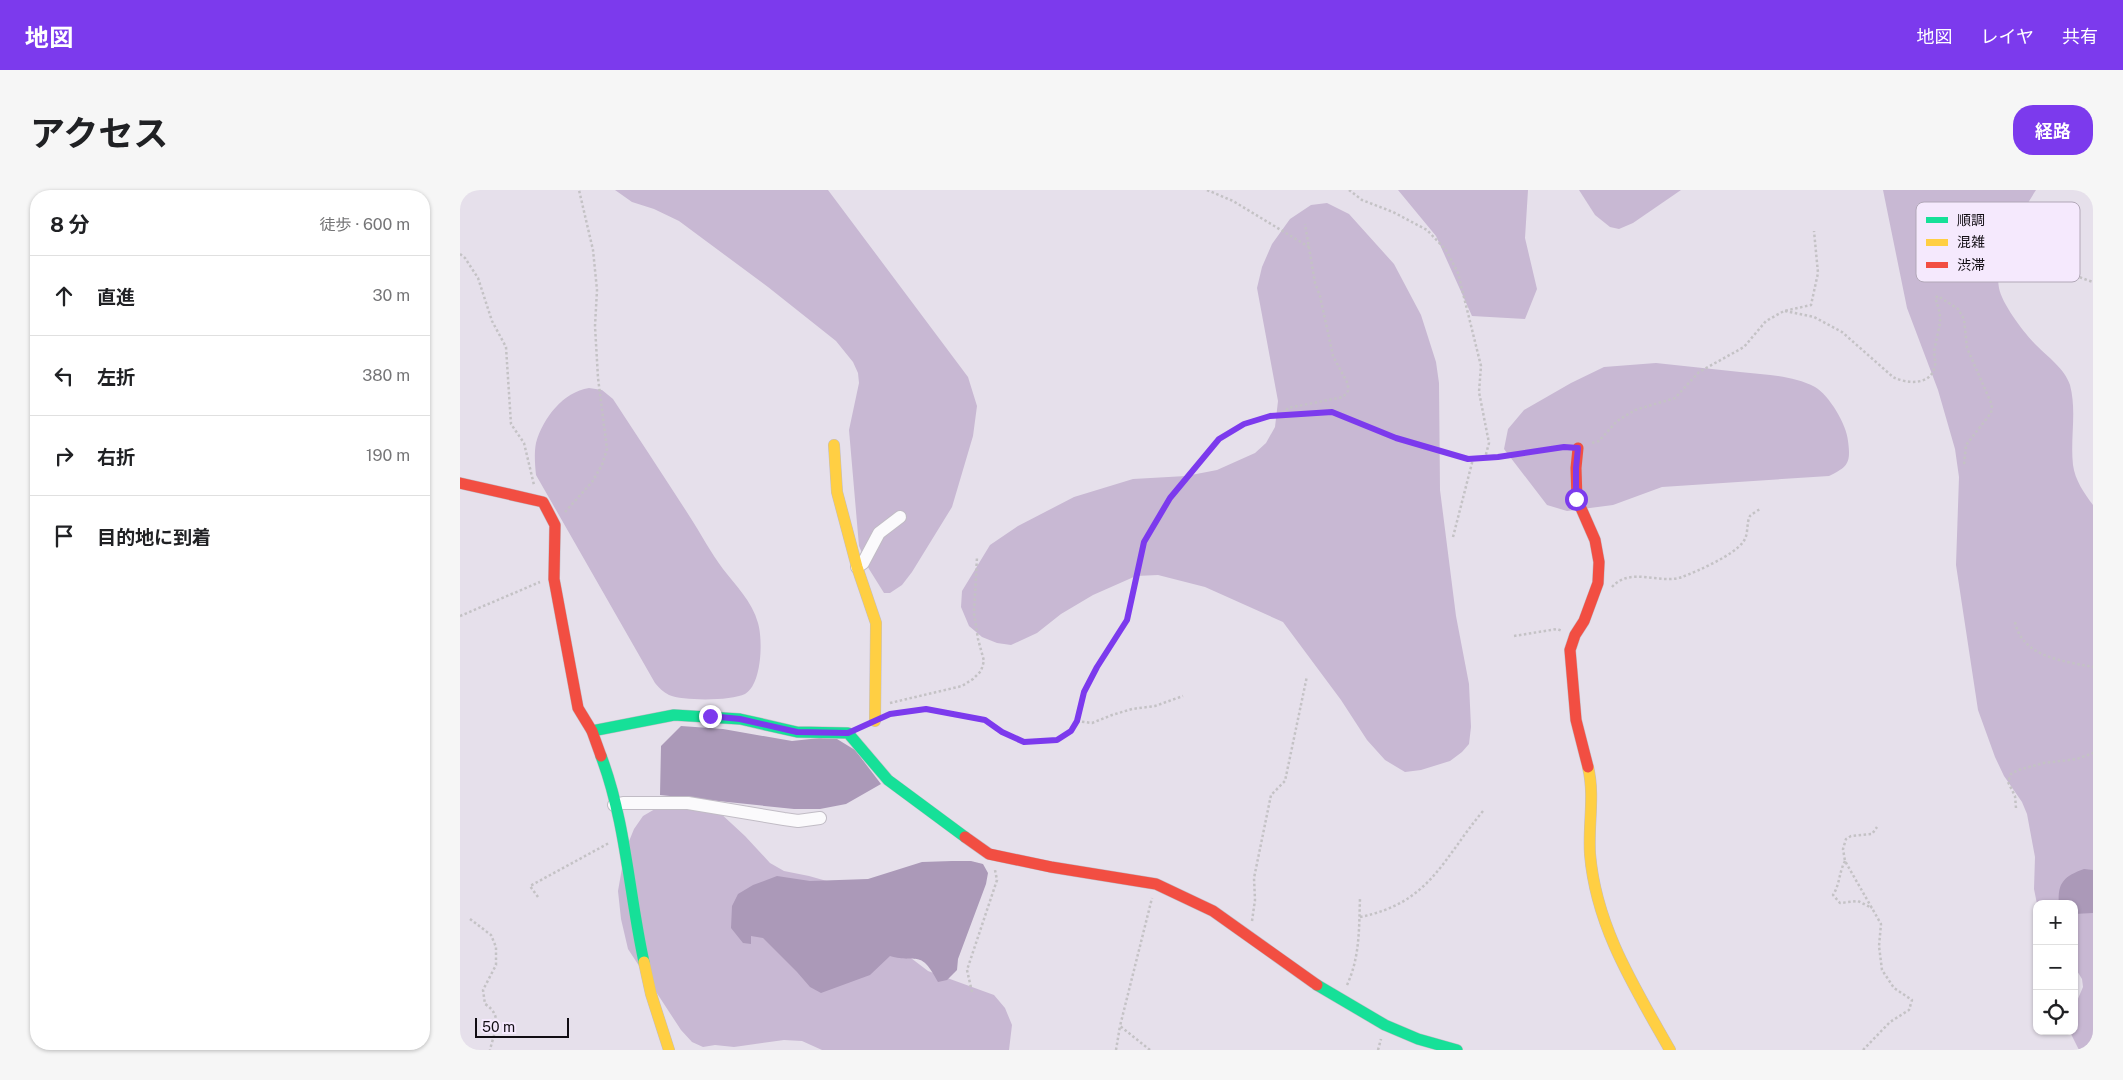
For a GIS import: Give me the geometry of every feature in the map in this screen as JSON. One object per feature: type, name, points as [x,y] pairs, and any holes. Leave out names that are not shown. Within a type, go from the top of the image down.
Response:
[{"type":"street","points":[[834,445],[837,492],[857,568],[876,623],[875,721]]},
{"type":"street","points":[[1578,448],[1576,499],[1595,540],[1599,562],[1598,583],[1584,621],[1575,635],[1570,650],[1576,720],[1592,783],[1590,854],[1599,906],[1624,967],[1670,1050]]},
{"type":"street","points":[[460,483],[543,502],[551,514],[555,530],[554,579],[578,708],[592,731],[607,771],[622,839],[638,936],[651,994],[670,1050]]},
{"type":"street","points":[[857,568],[863,563],[879,533],[900,517]]},
{"type":"street","points":[[592,731],[674,715],[740,719],[797,732],[848,733],[888,780],[989,854],[1051,868],[1156,884],[1213,912],[1246,933],[1304,977],[1384,1025],[1418,1039],[1458,1050]]},
{"type":"street","points":[[614,805],[623,803],[688,803],[784,820],[798,821],[820,818]]},
{"type":"path","points":[[551,514],[564,513],[592,482],[602,465],[607,449],[598,378],[595,326],[597,290],[593,250],[580,190]]},
{"type":"path","points":[[1207,190],[1233,201],[1309,247]]},
{"type":"path","points":[[1348,190],[1362,200],[1393,212],[1427,230],[1446,250],[1458,273],[1481,366],[1479,392],[1488,442],[1485,458]]},
{"type":"path","points":[[1282,415],[1288,408],[1343,398],[1348,391],[1348,384],[1333,356],[1320,296],[1315,283],[1306,224]]},
{"type":"path","points":[[875,721],[890,714],[926,709],[985,720],[1002,732],[1024,742],[1057,740],[1071,731],[1077,721],[1084,692],[1097,667],[1127,620],[1144,542],[1170,498],[1219,439],[1244,424],[1282,415],[1332,412],[1396,438],[1473,459],[1542,450],[1578,448],[1599,441],[1617,421],[1635,410],[1675,398],[1699,372],[1744,347],[1766,321],[1784,311],[1811,304],[1818,273],[1814,232]]},
{"type":"path","points":[[460,254],[466,258],[478,278],[492,321],[506,347],[511,424],[524,443],[534,482],[533,500]]},
{"type":"path","points":[[2080,277],[2093,282]]},
{"type":"path","points":[[1784,311],[1814,317],[1842,332],[1893,377],[1903,382],[1915,382],[1924,381],[1935,367],[1934,350],[1942,319],[1935,298],[1938,296],[1958,309],[1964,319],[1967,348],[1992,405],[1991,413],[1966,445],[1964,465]]},
{"type":"path","points":[[1453,537],[1473,459]]},
{"type":"path","points":[[1608,592],[1624,578],[1639,576],[1670,579],[1682,577],[1733,551],[1744,542],[1750,517],[1760,509]]},
{"type":"path","points":[[875,708],[894,701],[942,692],[962,686],[974,679],[981,671],[984,660],[974,613],[977,557]]},
{"type":"path","points":[[460,616],[541,582],[554,579]]},
{"type":"path","points":[[2015,622],[2017,631],[2027,646],[2039,653],[2093,667]]},
{"type":"path","points":[[1514,636],[1558,629],[1575,635]]},
{"type":"path","points":[[1246,933],[1253,920],[1255,900],[1254,878],[1271,794],[1285,781],[1307,676]]},
{"type":"path","points":[[1077,721],[1092,723],[1132,709],[1155,706],[1183,696]]},
{"type":"path","points":[[2016,808],[2015,796],[2008,782],[2011,774],[2018,770],[2044,763],[2077,759],[2093,753]]},
{"type":"path","points":[[1360,917],[1376,914],[1406,901],[1421,890],[1446,862],[1483,811]]},
{"type":"path","points":[[1863,1050],[1890,1022],[1909,1010],[1912,1000],[1894,988],[1882,970],[1879,946],[1881,924],[1845,860],[1843,849],[1846,839],[1851,836],[1872,834],[1877,827]]},
{"type":"path","points":[[538,897],[530,886],[608,843],[622,839]]},
{"type":"path","points":[[972,992],[967,970],[997,880],[989,854]]},
{"type":"path","points":[[1845,860],[1840,870],[1838,886],[1834,894],[1840,903],[1858,901],[1873,909]]},
{"type":"path","points":[[1116,1050],[1120,1026],[1156,884]]},
{"type":"path","points":[[1341,998],[1353,972],[1357,956],[1360,898]]},
{"type":"path","points":[[470,919],[492,935],[496,947],[496,965],[483,990],[486,1004],[493,1009],[496,1015],[490,1050]]},
{"type":"path","points":[[1120,1026],[1150,1050]]},
{"type":"shaded area","points":[[615,190],[828,190],[968,377],[977,406],[973,436],[952,507],[902,585],[890,593],[884,593],[869,569],[859,546],[849,430],[859,383],[858,373],[853,362],[836,341],[768,287],[679,221],[654,209],[632,202]]},
{"type":"shaded area","points":[[1398,190],[1528,190],[1525,238],[1537,289],[1525,319],[1472,316],[1436,236]]},
{"type":"shaded area","points":[[1579,190],[1681,190],[1633,223],[1619,229],[1610,227],[1595,215]]},
{"type":"shaded area","points":[[1883,190],[2036,190],[2029,202],[1916,202],[1916,282],[1998,282],[2004,302],[2020,326],[2036,345],[2060,368],[2070,385],[2073,405],[2072,455],[2074,471],[2080,486],[2093,505],[2093,1050],[2079,1050],[2072,1035],[2078,1035],[2078,999],[2083,987],[2082,979],[2078,972],[2078,900],[2036,900],[2034,889],[2035,857],[2027,814],[2022,802],[2004,776],[1995,757],[1978,710],[1956,565],[1959,477],[1955,449],[1938,390],[1907,308]]},
{"type":"shaded area","points":[[1327,203],[1349,214],[1394,264],[1421,315],[1436,362],[1439,383],[1440,490],[1456,616],[1469,684],[1471,727],[1469,744],[1462,752],[1450,761],[1421,770],[1405,772],[1385,760],[1367,740],[1341,700],[1283,622],[1205,587],[1158,575],[1136,576],[1093,595],[1061,614],[1037,633],[1011,645],[997,643],[982,637],[969,626],[961,607],[962,591],[990,545],[1018,526],[1074,497],[1133,479],[1186,476],[1217,470],[1255,453],[1266,443],[1275,427],[1278,401],[1257,288],[1262,267],[1272,244],[1290,219],[1311,205]]},
{"type":"shaded area","points":[[1656,363],[1779,376],[1815,387],[1831,403],[1841,419],[1847,434],[1849,448],[1847,463],[1840,470],[1829,476],[1662,487],[1613,505],[1567,511],[1547,505],[1504,449],[1508,429],[1524,410],[1571,383],[1604,367]]},
{"type":"shaded area","points":[[589,388],[602,390],[613,399],[714,557],[752,608],[760,631],[761,650],[755,681],[751,689],[745,694],[729,698],[696,699],[669,695],[658,687],[536,475],[535,447],[544,424],[555,408],[563,401],[580,390]]},
{"type":"shaded area","points":[[681,726],[723,729],[792,741],[820,738],[837,739],[855,750],[881,784],[846,804],[820,809],[794,809],[660,795],[661,746]]},
{"type":"shaded area","points":[[705,799],[745,836],[770,863],[784,871],[855,889],[907,955],[928,971],[994,995],[1005,1008],[1012,1025],[1009,1050],[822,1050],[802,1041],[784,1040],[734,1047],[715,1045],[703,1047],[692,1042],[681,1030],[628,949],[621,919],[618,891],[625,851],[634,829],[643,816],[655,809]]},
{"type":"shaded area","points":[[971,861],[983,864],[988,873],[986,884],[958,959],[957,970],[947,980],[938,982],[927,965],[918,959],[890,956],[870,975],[821,993],[810,987],[763,938],[751,936],[751,944],[743,943],[731,928],[732,906],[738,894],[753,885],[777,876],[810,881],[868,879],[922,862]]},
{"type":"shaded area","points":[[2084,869],[2093,870],[2093,913],[2078,914],[2078,900],[2059,900],[2061,885],[2072,874]]},
{"type":"traffic: fast","points":[[592,731],[674,715],[740,719],[797,732],[848,733],[888,780],[965,837]]},
{"type":"traffic: fast","points":[[601,756],[622,832],[644,962]]},
{"type":"traffic: fast","points":[[1317,985],[1385,1025],[1418,1039],[1457,1050]]},
{"type":"traffic: slow","points":[[834,445],[837,492],[857,567],[876,623],[875,721]]},
{"type":"traffic: slow","points":[[1588,767],[1591,789],[1590,854],[1600,907],[1619,956],[1670,1050]]},
{"type":"traffic: slow","points":[[644,962],[651,994],[669,1050]]},
{"type":"traffic: jam","points":[[1578,448],[1576,468],[1577,499],[1595,540],[1599,562],[1598,583],[1584,621],[1575,635],[1570,650],[1576,720],[1588,767]]},
{"type":"traffic: jam","points":[[460,483],[543,502],[555,525],[554,579],[578,708],[592,731],[601,756]]},
{"type":"traffic: jam","points":[[965,837],[989,854],[1051,867],[1156,884],[1213,911],[1317,985]]},
{"type":"route","points":[[710,716],[740,719],[797,732],[848,733],[890,714],[926,709],[985,720],[1002,732],[1024,742],[1057,740],[1071,731],[1077,721],[1084,692],[1097,667],[1127,620],[1144,542],[1170,498],[1219,439],[1244,424],[1270,416],[1332,412],[1396,438],[1468,459],[1498,457],[1564,447],[1578,448],[1576,499]]}]
